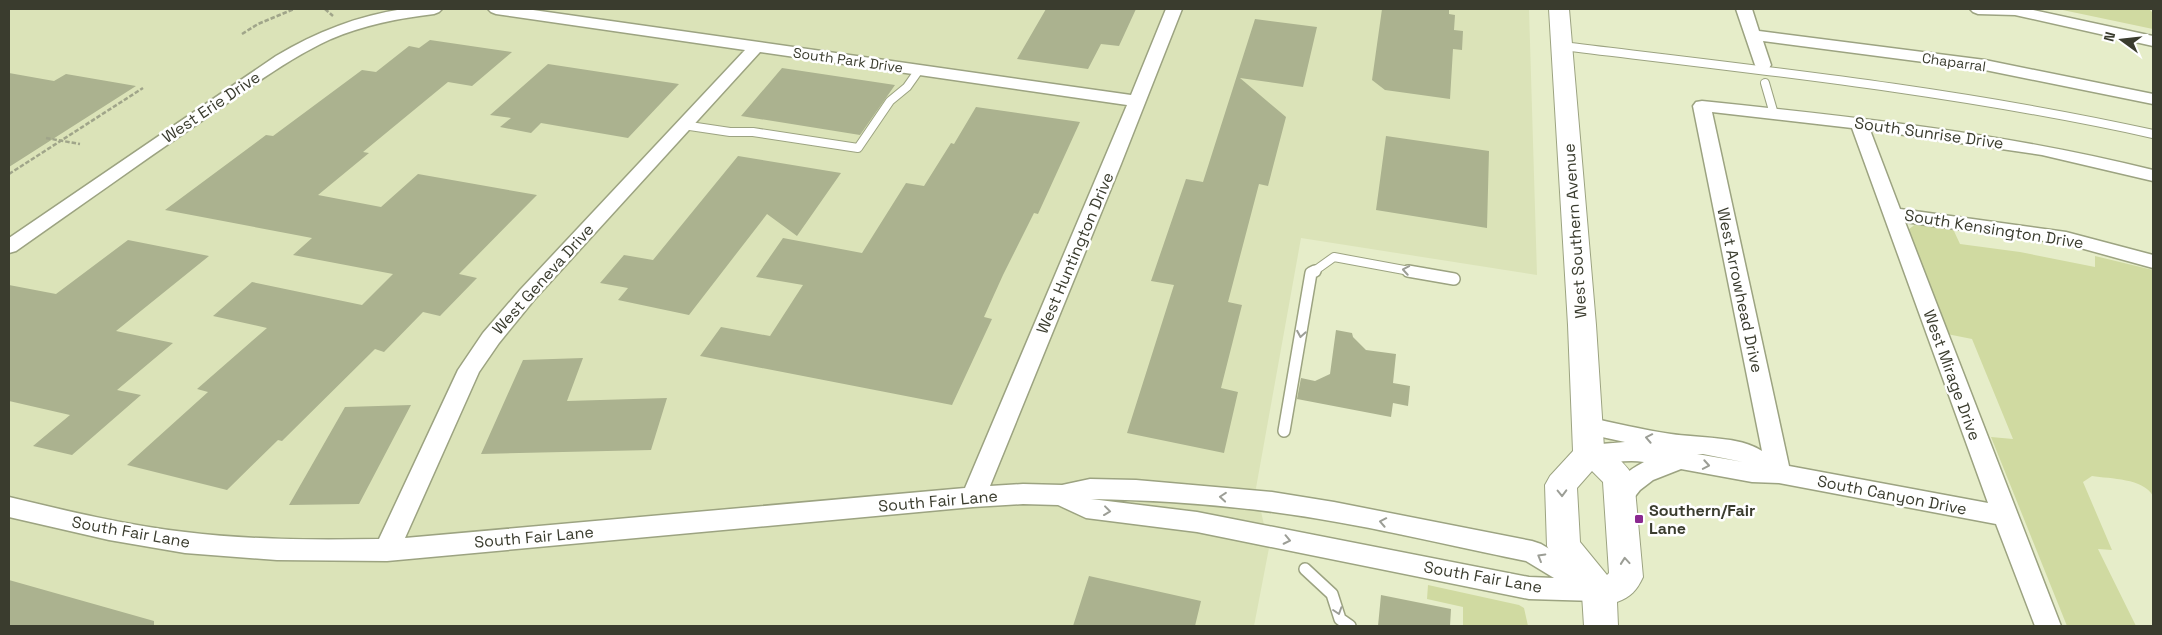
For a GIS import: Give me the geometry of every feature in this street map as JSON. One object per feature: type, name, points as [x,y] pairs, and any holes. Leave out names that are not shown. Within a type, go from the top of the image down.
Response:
[{"type":"main road","name":"West Southern Avenue","points":[[1559,9],[1582,325],[1588,440]]},
{"type":"main road","points":[[1599,590],[1616,588],[1626,577],[1618,478],[1588,440],[1561,484],[1564,546],[1599,590],[1601,626]]},
{"type":"street","name":"West Erie Drive","points":[[9,247],[185,124],[295,51],[354,25],[405,13],[434,9]]},
{"type":"street","points":[[496,9],[565,13]]},
{"type":"street","name":"West Huntington Drive","points":[[973,497],[1112,164],[1174,9]]},
{"type":"street","points":[[1744,9],[1763,65]]},
{"type":"street","points":[[1978,9],[2011,9],[2153,41]]},
{"type":"street","name":"South Park Drive","points":[[565,13],[756,47],[1136,100]]},
{"type":"street","name":"Chaparral","points":[[1752,35],[1985,66],[2153,99]]},
{"type":"street","name":"West Geneva Drive","points":[[387,550],[469,370],[491,338],[528,295],[756,47]]},
{"type":"street","name":"South Sunrise Drive","points":[[1702,106],[2004,143],[2118,165],[2153,175]]},
{"type":"street","name":"West Arrowhead Drive","points":[[1702,106],[1779,474]]},
{"type":"street","name":"West Mirage Drive","points":[[1859,124],[2048,626]]},
{"type":"street","name":"South Kensington Drive","points":[[1892,214],[2066,238],[2153,261]]},
{"type":"street","name":"South Canyon Drive","points":[[1588,440],[1632,451],[1752,473],[1779,474],[2005,516]]},
{"type":"street","name":"South Canyon Drive","points":[[1588,440],[1703,445],[1749,454],[1779,474]]},
{"type":"street","points":[[1620,497],[1628,484],[1640,474],[1654,467],[1681,460]]},
{"type":"street","name":"South Fair Lane","points":[[9,508],[106,530],[211,545],[307,550],[387,550],[973,497],[1023,494],[1062,495],[1090,489],[1136,490],[1259,500],[1334,512],[1532,552],[1599,590]]},
{"type":"street","name":"South Fair Lane","points":[[1062,495],[1086,508],[1197,522],[1529,588],[1599,590]]},
{"type":"lane","points":[[1562,46],[1959,96],[2043,110],[2153,134]]},
{"type":"lane","points":[[683,125],[730,132],[753,132],[858,148],[890,101],[907,87],[919,70]]},
{"type":"lane","points":[[1765,83],[1774,114]]},
{"type":"lane","points":[[1284,430],[1312,273],[1334,257],[1454,279]]},
{"type":"lane","points":[[1305,569],[1332,594],[1340,619],[1350,626]]},
{"type":"path","points":[[242,34],[258,24],[294,9]]},
{"type":"path","points":[[9,174],[143,88]]},
{"type":"path","points":[[46,138],[80,144]]},
{"type":"shaded area","points":[[9,9],[1529,9],[1537,275],[1301,238],[1256,488],[1269,548],[1254,626],[9,626]]},
{"type":"shaded area","points":[[2058,9],[2149,9],[2153,13],[2153,29]]},
{"type":"shaded area","points":[[1916,224],[1953,229],[1960,244],[2020,252],[2095,267],[2095,256],[2153,270],[2153,496],[2142,486],[2126,480],[2092,476],[2083,482],[2112,550],[2098,549],[2136,626],[2067,626],[1991,437],[2013,439],[1972,339],[1947,334],[1910,235],[1909,229]]},
{"type":"shaded area","points":[[1428,585],[1519,605],[1524,608],[1528,626],[1463,626],[1463,607],[1427,599]]},
{"type":"building","points":[[1046,9],[1136,9],[1119,46],[1101,44],[1088,69],[1017,59]]},
{"type":"building","points":[[1382,9],[1449,9],[1449,14],[1455,15],[1454,30],[1463,31],[1462,50],[1453,49],[1450,99],[1385,90],[1372,80]]},
{"type":"building","points":[[1255,19],[1317,27],[1303,87],[1240,78],[1286,117],[1268,186],[1259,184],[1228,302],[1242,305],[1221,388],[1238,392],[1224,453],[1127,433],[1174,285],[1151,281],[1186,179],[1203,182]]},
{"type":"building","points":[[430,40],[512,52],[472,86],[448,82],[363,152],[369,153],[318,195],[381,207],[418,174],[537,195],[459,274],[477,278],[440,316],[423,312],[384,352],[375,349],[282,441],[278,440],[227,490],[127,465],[208,392],[197,389],[267,328],[213,316],[252,282],[362,305],[393,274],[293,255],[312,238],[165,210],[266,135],[273,136],[362,70],[376,72],[409,46],[419,48]]},
{"type":"building","points":[[548,64],[679,84],[628,138],[541,123],[531,133],[500,127],[511,118],[490,115]]},
{"type":"building","points":[[782,68],[895,85],[860,135],[741,116]]},
{"type":"building","points":[[9,73],[54,81],[66,74],[136,86],[9,167]]},
{"type":"building","points":[[976,107],[1080,122],[1038,214],[1034,213],[984,317],[992,319],[952,405],[700,356],[721,327],[770,336],[803,285],[756,277],[783,238],[862,253],[906,183],[924,186],[951,143],[954,144]]},
{"type":"building","points":[[1386,136],[1489,151],[1487,228],[1376,210]]},
{"type":"building","points":[[738,156],[841,173],[797,236],[767,214],[689,315],[618,300],[628,288],[600,283],[624,255],[653,260]]},
{"type":"building","points":[[128,240],[209,256],[116,331],[173,343],[117,390],[141,395],[72,455],[33,446],[70,415],[9,401],[9,285],[56,294]]},
{"type":"building","points":[[1336,330],[1352,333],[1353,337],[1366,350],[1396,354],[1393,383],[1410,386],[1408,406],[1393,403],[1391,417],[1297,399],[1301,378],[1315,381],[1330,374]]},
{"type":"building","points":[[583,358],[567,401],[667,398],[651,450],[481,454],[523,360]]},
{"type":"building","points":[[411,405],[359,504],[289,505],[345,407]]},
{"type":"building","points":[[1089,576],[1201,601],[1195,626],[1073,626]]},
{"type":"building","points":[[9,580],[154,621],[154,626],[9,626]]},
{"type":"building","points":[[1381,595],[1451,609],[1450,626],[1378,626]]},
{"type":"place","name":"Southern/Fair Lane","points":[[1639,519]]}]
